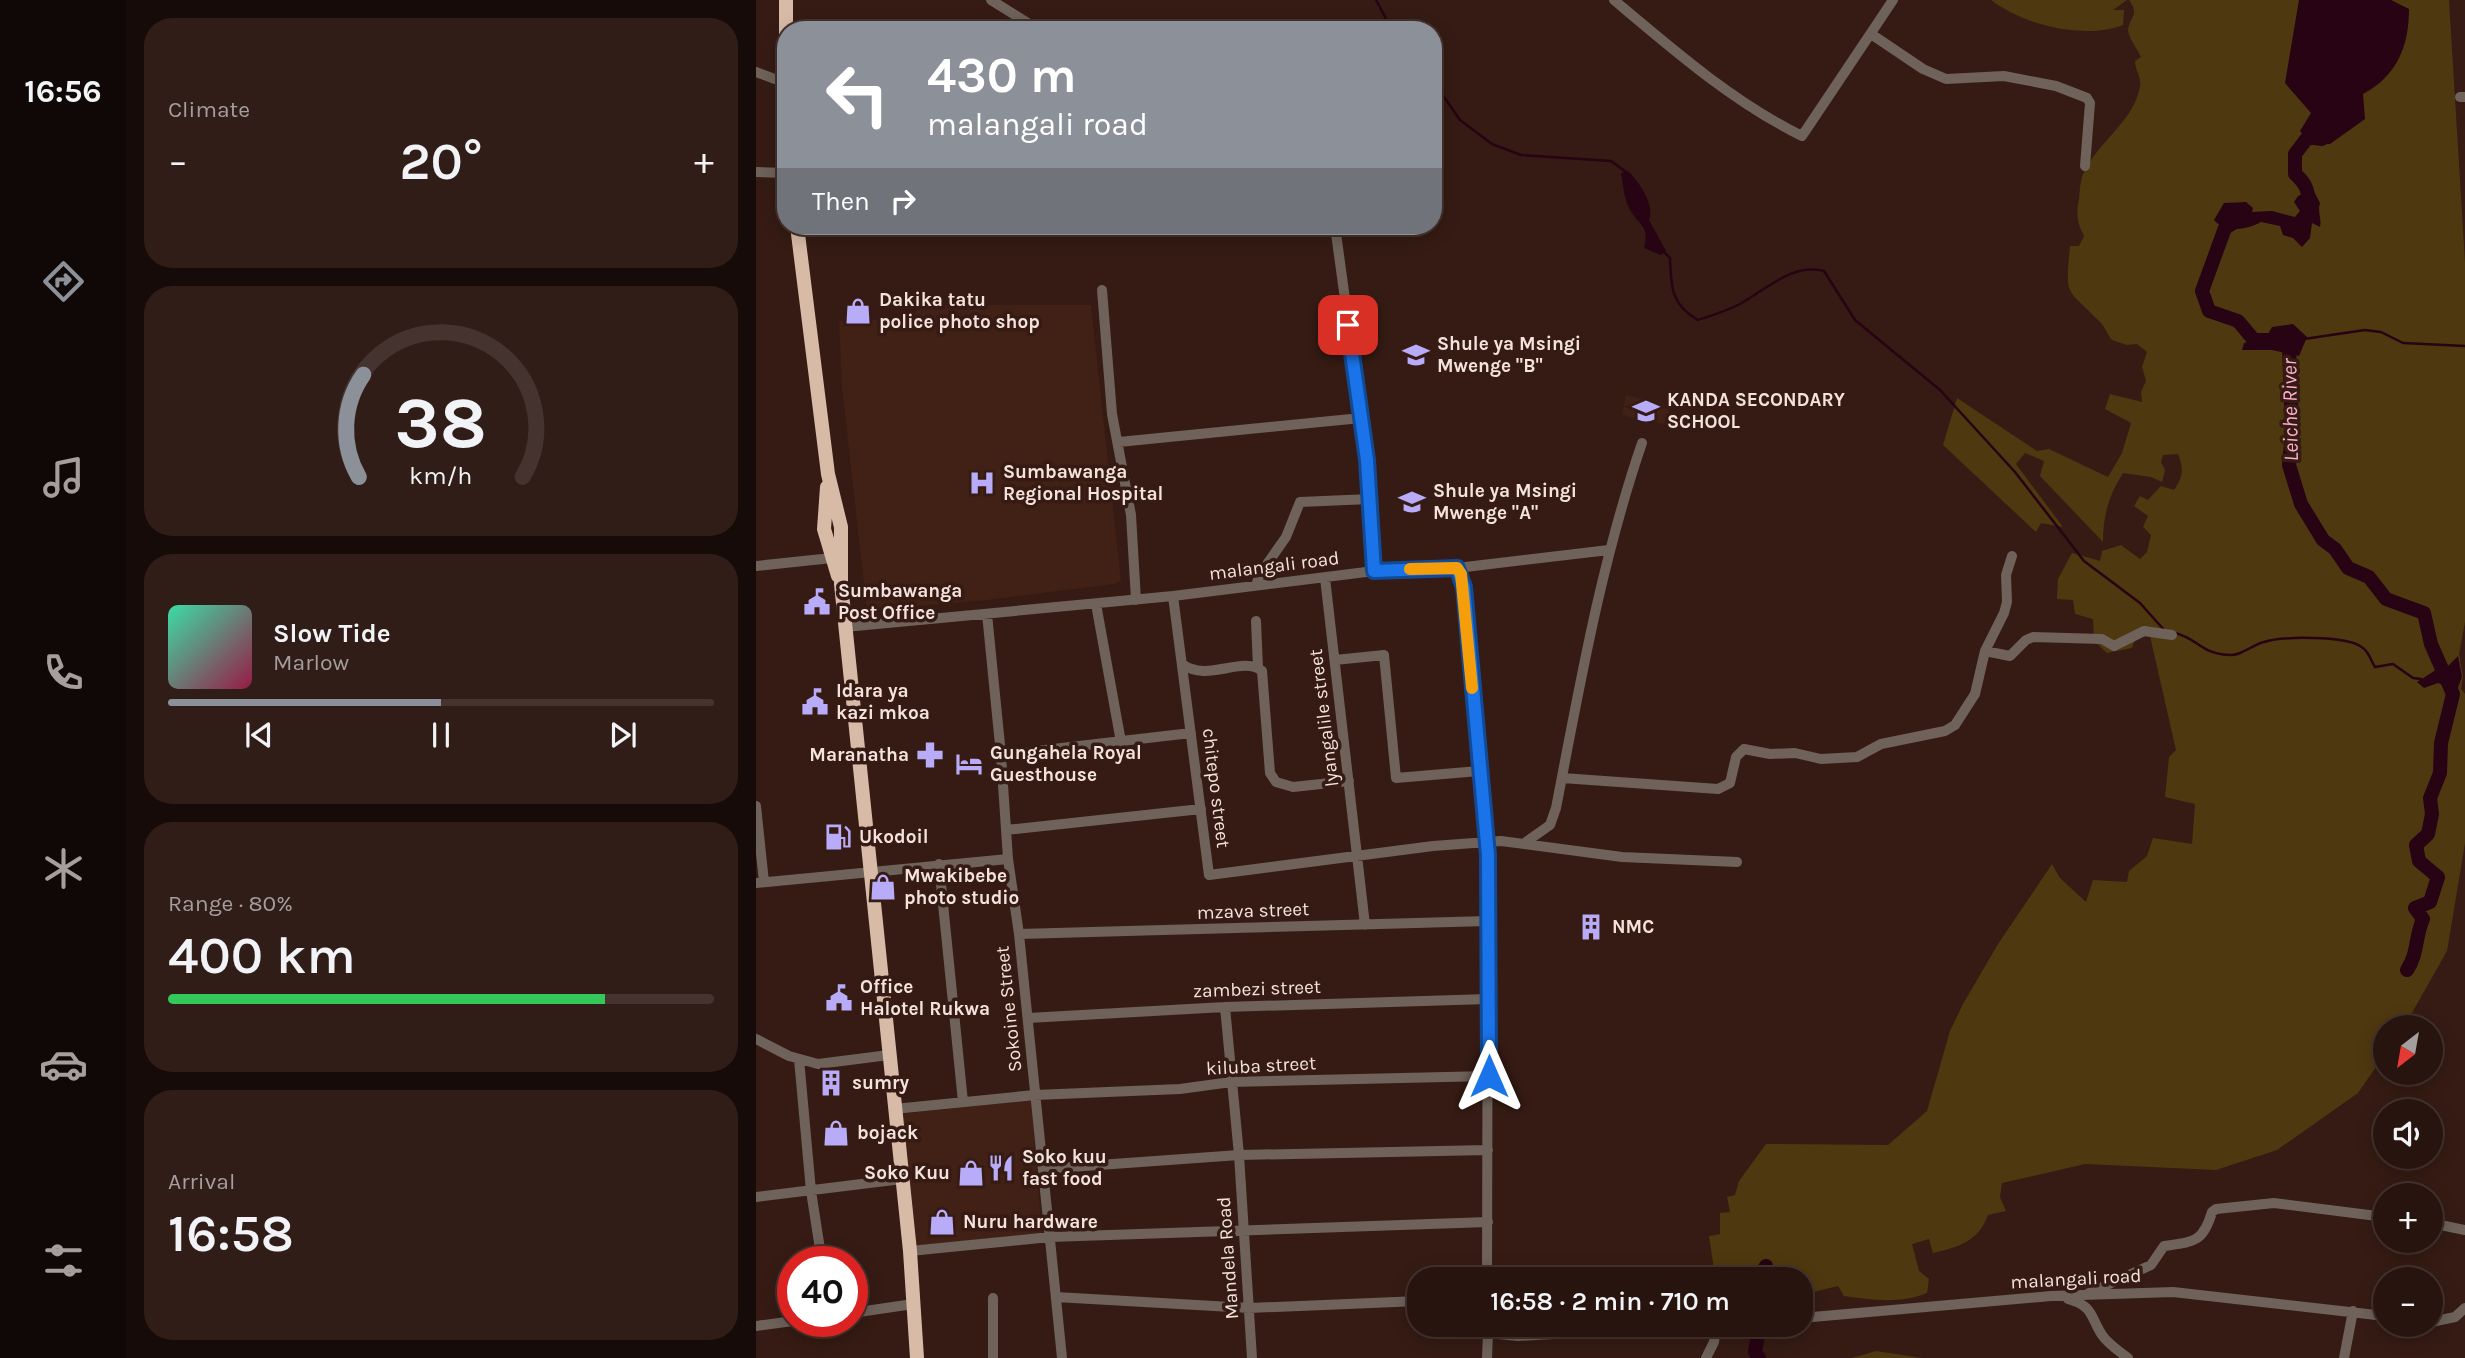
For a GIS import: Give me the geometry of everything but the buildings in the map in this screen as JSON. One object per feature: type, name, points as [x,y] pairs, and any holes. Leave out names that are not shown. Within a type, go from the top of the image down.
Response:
[{"type":"highway","points":[[785,21],[786,0]]},
{"type":"highway","points":[[798,235],[828,474],[841,531],[841,584],[910,1251],[917,1358]]},
{"type":"highway","points":[[828,474],[824,526],[841,584]]},
{"type":"highway","points":[[824,526],[841,531]]},
{"type":"highway","points":[[827,541],[841,531]]},
{"type":"street","points":[[991,0],[1025,21]]},
{"type":"street","points":[[1614,0],[1668,46],[1760,113],[1802,136],[1891,1]]},
{"type":"street","points":[[1871,34],[1923,69],[1946,79],[1980,76],[2020,79],[2056,86],[2087,98],[2090,103],[2085,166]]},
{"type":"street","points":[[756,72],[777,80]]},
{"type":"street","points":[[756,172],[777,173]]},
{"type":"street","points":[[1336,235],[1361,418],[1370,499],[1374,571]]},
{"type":"street","points":[[1102,290],[1112,414],[1132,515],[1136,600]]},
{"type":"street","points":[[1119,442],[1361,418]]},
{"type":"street","points":[[1525,842],[1550,825],[1609,550],[1642,443]]},
{"type":"street","points":[[1256,585],[1260,574],[1286,537],[1300,502],[1370,499]]},
{"type":"street","name":"malangali road","points":[[845,627],[1136,600],[1374,571],[1457,568],[1609,550]]},
{"type":"street","points":[[1562,778],[1718,789],[1730,783],[1736,757],[1744,750],[1821,759],[1850,758],[1881,744],[1945,732],[1969,707],[1979,681],[1985,650],[2007,602],[2006,575],[2012,556]]},
{"type":"street","points":[[756,566],[832,558]]},
{"type":"street","points":[[1457,568],[1464,587],[1486,841],[1489,1076],[1487,1267]]},
{"type":"street","name":"lyangalile street","points":[[1325,578],[1365,925]]},
{"type":"street","name":"chitepo street","points":[[1173,596],[1201,810],[1206,876],[1486,841],[1525,842],[1622,857],[1737,862]]},
{"type":"street","points":[[1096,604],[1121,742]]},
{"type":"street","name":"Sokoine Street","points":[[987,614],[1002,755],[1008,859],[1019,934],[1062,1358]]},
{"type":"street","points":[[1256,621],[1258,668],[1264,680],[1270,773],[1276,782],[1293,787],[1349,781]]},
{"type":"street","points":[[1985,650],[2010,656],[2025,640],[2033,637],[2102,639],[2114,646],[2144,632],[2172,635]]},
{"type":"street","points":[[1335,660],[1384,655],[1396,778],[1479,771]]},
{"type":"street","points":[[1182,664],[1197,672],[1258,668]]},
{"type":"street","points":[[1002,755],[1191,733]]},
{"type":"street","points":[[756,806],[760,882],[1008,859]]},
{"type":"street","points":[[1006,830],[1201,810]]},
{"type":"street","points":[[939,864],[963,1102]]},
{"type":"street","name":"mzava street","points":[[1019,934],[1488,921]]},
{"type":"street","name":"zambezi street","points":[[1028,1018],[1225,1007],[1488,999]]},
{"type":"street","points":[[1225,1007],[1239,1155]]},
{"type":"street","points":[[756,1039],[799,1059],[818,1064],[889,1055]]},
{"type":"street","points":[[799,1059],[811,1191],[820,1246]]},
{"type":"street","name":"kiluba street","points":[[894,1110],[1035,1095],[1180,1089],[1231,1082],[1489,1076]]},
{"type":"street","points":[[1043,1169],[1239,1155],[1488,1150]]},
{"type":"street","name":"Mandela Road","points":[[1239,1155],[1252,1358]]},
{"type":"street","points":[[756,1196],[902,1179]]},
{"type":"street","points":[[2082,1296],[2151,1265],[2164,1247],[2195,1241],[2206,1232],[2212,1212],[2217,1209],[2274,1203],[2373,1215]]},
{"type":"street","points":[[910,1251],[1049,1237],[1488,1222]]},
{"type":"street","points":[[2443,1225],[2465,1230]]},
{"type":"street","name":"malangali road","points":[[1813,1317],[2051,1296],[2173,1292],[2373,1314]]},
{"type":"street","points":[[2051,1296],[2082,1304],[2092,1314],[2102,1336],[2128,1358]]},
{"type":"street","points":[[1056,1297],[1249,1308],[1407,1301]]},
{"type":"street","points":[[993,1298],[993,1358]]},
{"type":"street","points":[[868,1311],[913,1304]]},
{"type":"street","points":[[2443,1320],[2455,1317],[2465,1308]]},
{"type":"street","points":[[2344,1358],[2353,1311]]},
{"type":"street","points":[[756,1326],[777,1323]]},
{"type":"street","points":[[1487,1337],[1487,1358]]},
{"type":"street","points":[[1706,1358],[1715,1337]]},
{"type":"shaded area","points":[[1991,0],[2127,0],[2113,10],[2124,10],[2123,25],[2091,31],[2055,28],[2037,23],[2020,17]]},
{"type":"shaded area","points":[[2129,0],[2449,0],[2465,262],[2465,622],[2459,654],[2463,677],[2461,689],[2465,694],[2465,843],[2447,951],[2411,1015],[2373,1015],[2373,1071],[2358,1093],[2277,1150],[2216,1170],[2085,1164],[2002,1183],[2000,1197],[2006,1211],[1988,1215],[1979,1231],[1967,1242],[1933,1253],[1929,1239],[1912,1244],[1919,1271],[1929,1279],[1927,1293],[1907,1299],[1844,1296],[1838,1286],[1813,1292],[1813,1267],[1714,1267],[1709,1236],[1720,1234],[1720,1213],[1730,1212],[1727,1197],[1735,1195],[1739,1181],[1766,1144],[1888,1145],[1927,1111],[1950,1031],[1963,1004],[1998,944],[2052,864],[2060,878],[2086,902],[2093,880],[2127,882],[2129,871],[2147,856],[2153,838],[2192,844],[2195,804],[2165,797],[2169,757],[2176,750],[2150,636],[2136,637],[2132,648],[2107,653],[2094,641],[2093,619],[2075,614],[2073,600],[2057,599],[2058,579],[2072,553],[2100,561],[2102,551],[2121,545],[2140,559],[2147,552],[2151,535],[2143,527],[2148,516],[2134,506],[2140,496],[2148,500],[2161,486],[2174,490],[2182,472],[2178,454],[2163,455],[2161,462],[2165,470],[2162,482],[2151,477],[2123,473],[2108,506],[2103,542],[2040,476],[2044,461],[2025,453],[2016,464],[2063,527],[2041,523],[2036,532],[1943,445],[1957,398],[2037,451],[2049,449],[2108,477],[2122,453],[2131,423],[2105,409],[2110,394],[2142,402],[2141,392],[2146,381],[2142,367],[2147,352],[2137,344],[2127,345],[2112,340],[2102,324],[2074,297],[2068,284],[2068,275],[2070,246],[2079,246],[2084,236],[2077,214],[2083,175],[2090,161],[2130,111],[2140,87],[2135,61],[2141,57],[2128,30],[2134,12]]},
{"type":"shaded area","points":[[2299,0],[2391,0],[2409,9],[2407,35],[2399,59],[2385,78],[2363,94],[2365,119],[2330,144],[2310,144],[2300,131],[2311,113],[2285,83]]},
{"type":"shaded area","points":[[1628,171],[1648,200],[1649,220],[1666,251],[1661,255],[1644,248],[1645,230],[1629,208],[1625,195],[1621,173]]},
{"type":"shaded area","points":[[2310,184],[2320,203],[2320,227],[2312,223],[2310,238],[2302,247],[2293,238],[2283,235],[2280,226],[2261,222],[2249,227],[2230,228],[2214,220],[2224,203],[2246,202],[2253,208],[2252,212],[2272,211],[2295,217],[2300,211],[2294,202],[2298,196],[2306,193]]},
{"type":"shaded area","name":"Sumbawanga Regional Hospital","points":[[917,305],[1091,305],[1121,581],[987,600],[867,611],[842,386],[839,321],[914,319]]},
{"type":"shaded area","points":[[2293,324],[2307,337],[2299,356],[2272,350],[2242,350],[2244,343],[2267,336],[2272,327]]},
{"type":"shaded area","name":"KANDA SECONDARY SCHOOL","points":[[1626,395],[1671,406],[1666,425],[1622,415]]},
{"type":"shaded area","points":[[2458,656],[2462,677],[2452,703],[2448,702],[2445,686],[2438,683],[2424,688],[2417,682],[2442,666],[2448,666]]},
{"type":"shaded area","name":"Soko Kuu","points":[[1031,1100],[1042,1233],[913,1246],[899,1114]]},
{"type":"shaded area","points":[[1876,1351],[1922,1358],[1852,1358]]},
{"type":"waterway","points":[[1376,0],[1387,21]]},
{"type":"waterway","points":[[1442,94],[1460,120],[1492,144],[1521,155],[1611,161],[1626,172]]},
{"type":"waterway","name":"Leiche River","points":[[2308,208],[2306,189],[2295,174],[2295,154],[2308,137],[2322,139]]},
{"type":"waterway","points":[[2241,218],[2225,228],[2202,291],[2209,311],[2238,321],[2254,340],[2277,340],[2289,345],[2292,431],[2289,465],[2301,504],[2323,540],[2335,549],[2348,568],[2369,577],[2386,599],[2424,613],[2431,644],[2453,694],[2441,743],[2440,773],[2430,798],[2432,814],[2428,834],[2416,845],[2419,861],[2438,877],[2430,902],[2415,908],[2423,919],[2413,958],[2407,970]]},
{"type":"waterway","points":[[1664,252],[1670,258],[1674,294],[1682,308],[1698,320],[1735,306],[1790,274],[1824,271],[1855,320],[1940,390],[2015,472],[2084,561],[2140,603],[2165,631]]},
{"type":"waterway","points":[[2304,339],[2365,330],[2381,332],[2403,343],[2465,346]]},
{"type":"waterway","points":[[2175,633],[2211,652],[2229,655],[2273,640],[2341,640],[2363,648],[2375,667],[2393,664],[2413,678],[2421,679]]},
{"type":"waterway","points":[[1758,1337],[1755,1352],[1759,1358]]},
{"type":"slow traffic","points":[[1410,569],[1457,568],[1461,574],[1472,688]]},
{"type":"place","name":"Dakika tatu police photo shop","points":[[858,311]]},
{"type":"place","name":"Shule ya Msingi Mwenge \"B\"","points":[[1416,355]]},
{"type":"place","name":"KANDA SECONDARY SCHOOL","points":[[1646,411]]},
{"type":"place","name":"Sumbawanga Regional Hospital","points":[[982,483]]},
{"type":"place","name":"Shule ya Msingi Mwenge \"A\"","points":[[1412,502]]},
{"type":"place","name":"Sumbawanga Post Office","points":[[817,602]]},
{"type":"place","name":"Idara ya kazi mkoa","points":[[815,702]]},
{"type":"place","name":"Maranatha","points":[[930,755]]},
{"type":"place","name":"Gungahela Royal Guesthouse","points":[[969,764]]},
{"type":"place","name":"Ukodoil","points":[[838,837]]},
{"type":"place","name":"Mwakibebe photo studio","points":[[883,887]]},
{"type":"place","name":"NMC","points":[[1591,927]]},
{"type":"place","name":"Office Halotel Rukwa","points":[[839,998]]},
{"type":"place","name":"sumry","points":[[831,1083]]},
{"type":"place","name":"bojack","points":[[836,1133]]},
{"type":"place","name":"Soko kuu fast food","points":[[1001,1168]]},
{"type":"place","name":"Soko Kuu","points":[[971,1173]]},
{"type":"place","name":"Nuru hardware","points":[[942,1222]]},
{"type":"route","points":[[1348,325],[1367,460],[1374,571],[1457,568],[1464,587],[1488,855],[1489,1076]]}]
